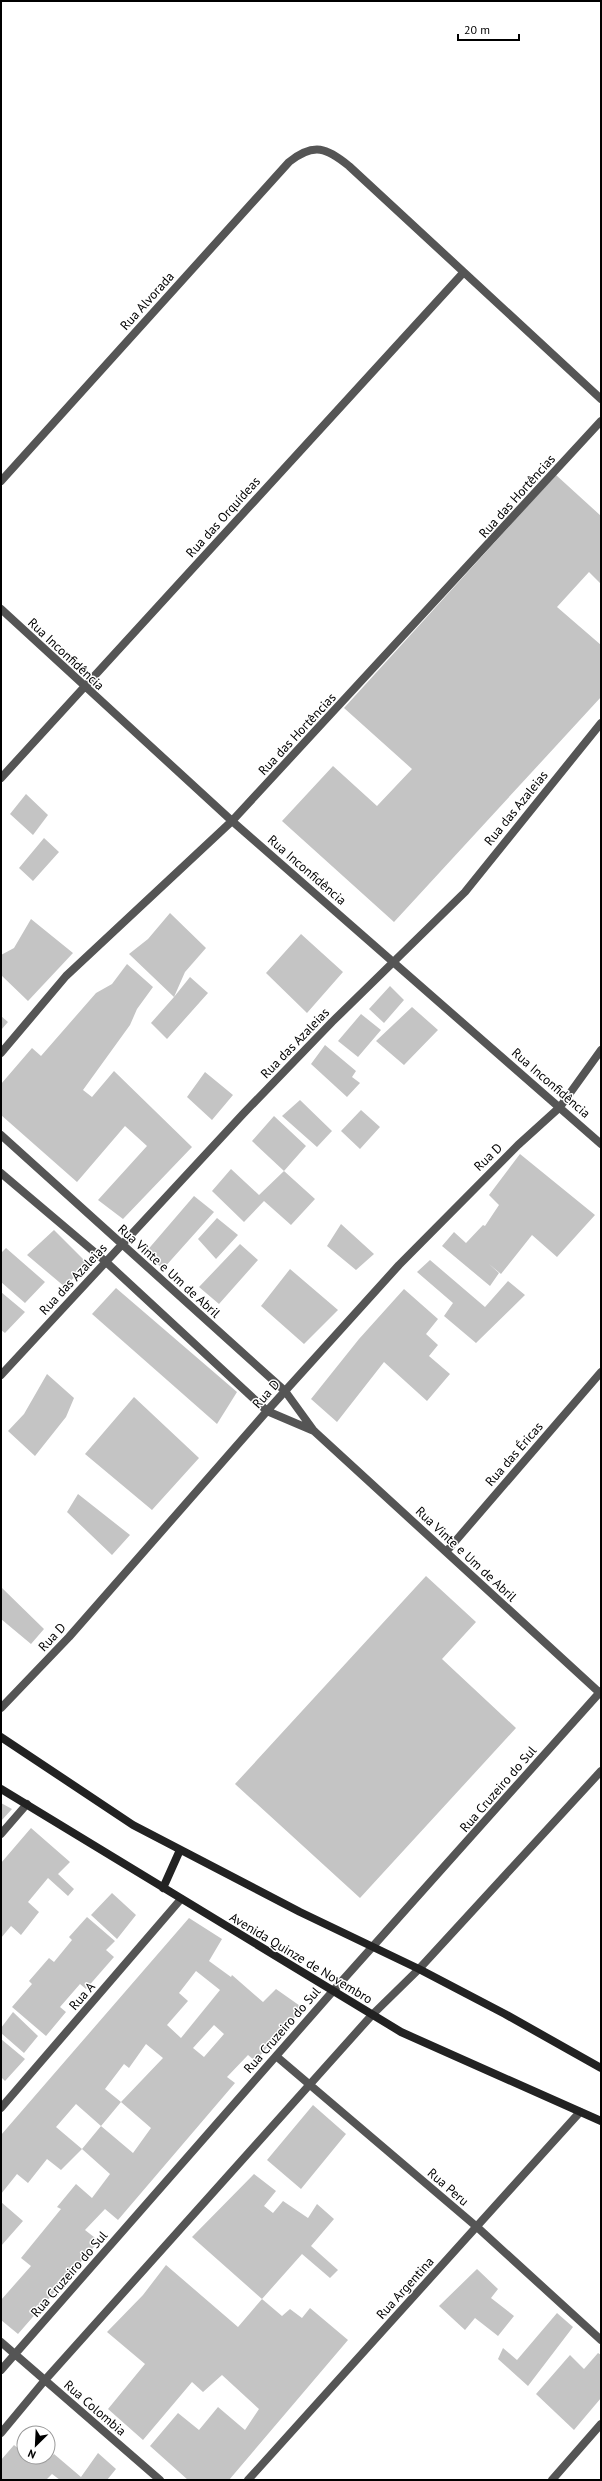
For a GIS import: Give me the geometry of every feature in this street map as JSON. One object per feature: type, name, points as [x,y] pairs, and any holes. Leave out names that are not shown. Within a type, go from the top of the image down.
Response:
[{"type":"main road","points":[[1,1737],[133,1825],[373,1948],[419,1969],[601,2068]]},
{"type":"main road","name":"Avenida Quinze de Novembro","points":[[1,1789],[402,2032],[601,2121]]},
{"type":"main road","points":[[163,1888],[180,1850]]},
{"type":"street","name":"Rua Alvorada","points":[[1,481],[289,162],[301,154],[318,149],[327,151],[350,166],[463,273]]},
{"type":"street","points":[[463,273],[601,399]]},
{"type":"street","name":"Rua das Orquídeas","points":[[1,778],[463,273]]},
{"type":"street","name":"Rua das Hortências","points":[[1,1053],[66,976],[232,821],[601,421]]},
{"type":"street","name":"Rua Inconfidência","points":[[1,609],[84,687],[232,821],[601,1144]]},
{"type":"street","name":"Rua das Azaleias","points":[[1,1375],[242,1114],[332,1022],[465,892],[601,723]]},
{"type":"street","name":"Rua D","points":[[1,1708],[69,1637],[267,1411],[399,1265],[518,1144],[560,1107],[601,1050]]},
{"type":"street","name":"Rua Vinte e Um de Abril","points":[[1,1135],[285,1391],[314,1432],[600,1693]]},
{"type":"street","name":"Rua Vinte e Um de Abril","points":[[1,1173],[105,1261],[267,1411],[314,1432]]},
{"type":"street","name":"Rua das Éricas","points":[[446,1552],[601,1372]]},
{"type":"street","name":"Rua Cruzeiro do Sul","points":[[1,2370],[333,1991],[600,1693]]},
{"type":"street","points":[[1,2433],[45,2380],[372,2015],[419,1969],[601,1771]]},
{"type":"street","points":[[1,1834],[28,1804]]},
{"type":"street","name":"Rua A","points":[[1,2108],[181,1899]]},
{"type":"street","name":"Rua Peru","points":[[276,2056],[477,2227],[601,2340]]},
{"type":"street","name":"Rua Argentina","points":[[248,2480],[580,2112]]},
{"type":"street","name":"Rua Colombia","points":[[1,2342],[160,2480]]},
{"type":"street","points":[[552,2480],[601,2424]]},
{"type":"building","points":[[556,475],[601,516],[601,584],[589,572],[557,607],[601,645],[601,697],[394,922],[282,821],[333,766],[377,806],[412,769],[344,708]]},
{"type":"building","points":[[26,794],[48,815],[33,835],[10,814]]},
{"type":"building","points":[[44,838],[59,852],[33,881],[19,868]]},
{"type":"building","points":[[170,913],[206,948],[185,972],[174,997],[129,954],[148,939]]},
{"type":"building","points":[[31,919],[73,953],[28,1001],[1,975],[1,955],[14,948]]},
{"type":"building","points":[[301,934],[343,972],[307,1013],[266,973]]},
{"type":"building","points":[[127,964],[153,987],[137,1009],[130,1025],[83,1090],[92,1097],[114,1071],[192,1147],[123,1219],[98,1200],[147,1146],[125,1126],[77,1182],[1,1115],[1,1084],[32,1048],[41,1056],[96,993],[112,984]]},
{"type":"building","points":[[190,977],[208,993],[167,1039],[151,1023]]},
{"type":"building","points":[[390,986],[404,1000],[384,1023],[369,1009]]},
{"type":"building","points":[[412,1007],[438,1030],[404,1065],[376,1041]]},
{"type":"building","points":[[361,1014],[381,1030],[358,1057],[338,1041]]},
{"type":"building","points":[[1,1016],[8,1022],[1,1030]]},
{"type":"building","points":[[325,1045],[356,1071],[352,1077],[360,1083],[347,1097],[311,1064]]},
{"type":"building","points":[[205,1072],[233,1095],[212,1120],[187,1097]]},
{"type":"building","points":[[300,1100],[332,1131],[317,1147],[282,1116]]},
{"type":"building","points":[[361,1110],[380,1127],[360,1149],[341,1131]]},
{"type":"building","points":[[274,1116],[306,1146],[284,1171],[252,1141]]},
{"type":"building","points":[[520,1154],[595,1215],[557,1257],[532,1235],[501,1274],[489,1264],[499,1273],[490,1286],[442,1246],[454,1232],[466,1243],[483,1225],[485,1226],[499,1205],[489,1195]]},
{"type":"building","points":[[231,1169],[259,1195],[284,1171],[315,1199],[291,1225],[264,1201],[244,1222],[212,1191]]},
{"type":"building","points":[[194,1196],[214,1212],[163,1269],[145,1253]]},
{"type":"building","points":[[217,1218],[238,1235],[216,1259],[198,1239]]},
{"type":"building","points":[[341,1224],[374,1254],[356,1270],[327,1246]]},
{"type":"building","points":[[54,1230],[87,1263],[65,1287],[27,1255]]},
{"type":"building","points":[[240,1244],[258,1260],[219,1304],[199,1287]]},
{"type":"building","points":[[6,1248],[45,1282],[25,1303],[1,1282],[1,1253]]},
{"type":"building","points":[[430,1260],[485,1307],[508,1281],[525,1295],[476,1343],[444,1316],[453,1303],[417,1272]]},
{"type":"building","points":[[290,1269],[338,1310],[304,1344],[261,1306]]},
{"type":"building","points":[[116,1288],[237,1392],[217,1424],[92,1314]]},
{"type":"building","points":[[404,1289],[438,1319],[426,1334],[438,1345],[429,1356],[450,1374],[427,1401],[384,1362],[337,1422],[311,1399],[359,1339]]},
{"type":"building","points":[[1,1292],[25,1312],[5,1333],[1,1330]]},
{"type":"building","points":[[47,1374],[74,1398],[66,1417],[35,1456],[8,1431],[24,1414]]},
{"type":"building","points":[[134,1397],[199,1458],[152,1510],[85,1454]]},
{"type":"building","points":[[78,1494],[130,1535],[112,1555],[67,1512]]},
{"type":"building","points":[[426,1576],[476,1622],[442,1659],[516,1728],[360,1898],[235,1784]]},
{"type":"building","points":[[1,1587],[44,1629],[31,1644],[1,1619]]},
{"type":"building","points":[[1,1803],[12,1809],[1,1821]]},
{"type":"building","points":[[31,1828],[70,1862],[58,1874],[74,1889],[68,1896],[48,1878],[28,1902],[39,1912],[21,1935],[11,1926],[1,1938],[1,1863]]},
{"type":"building","points":[[112,1893],[136,1915],[117,1939],[91,1915]]},
{"type":"building","points":[[87,1917],[115,1941],[106,1950],[114,1957],[86,1989],[80,1984],[60,2007],[66,2012],[46,2036],[12,2007],[32,1984],[29,1981],[49,1958],[54,1962],[72,1940],[69,1937]]},
{"type":"building","points":[[189,1918],[222,1939],[209,1961],[231,1977],[232,1975],[263,2002],[276,1989],[303,2008],[255,2061],[248,2055],[227,2077],[235,2083],[118,2220],[105,2209],[85,2230],[99,2241],[18,2334],[1,2320],[1,2300],[31,2266],[21,2258],[61,2209],[57,2207],[76,2184],[92,2198],[110,2174],[82,2149],[61,2170],[47,2159],[28,2183],[17,2174],[1,2194],[1,2135]],"holes":[[[196,1971],[220,1990],[181,2038],[167,2025],[188,2001],[179,1993]],[[214,2025],[224,2034],[204,2057],[193,2048]],[[146,2044],[163,2058],[121,2102],[105,2089],[124,2064],[129,2068]],[[121,2102],[151,2128],[133,2153],[101,2126]],[[76,2104],[101,2126],[82,2149],[56,2127]]]},
{"type":"building","points":[[13,2012],[38,2036],[24,2053],[1,2033],[1,2028]]},
{"type":"building","points":[[1,2039],[25,2059],[5,2081],[1,2077]]},
{"type":"building","points":[[313,2105],[346,2134],[301,2189],[267,2160]]},
{"type":"building","points":[[254,2174],[276,2191],[264,2206],[273,2213],[283,2201],[308,2218],[317,2204],[334,2219],[311,2246],[338,2270],[330,2278],[302,2254],[262,2299],[192,2237]]},
{"type":"building","points":[[1,2202],[23,2221],[1,2246]]},
{"type":"building","points":[[166,2265],[238,2327],[262,2299],[282,2316],[290,2309],[302,2318],[310,2308],[348,2340],[229,2480],[188,2480],[150,2446],[178,2413],[199,2430],[218,2407],[245,2430],[259,2409],[222,2375],[203,2392],[192,2382],[143,2440],[108,2409],[145,2364],[107,2332],[143,2295]]},
{"type":"building","points":[[477,2269],[498,2289],[491,2298],[514,2316],[498,2336],[475,2318],[465,2330],[439,2306]]},
{"type":"building","points":[[557,2313],[573,2327],[528,2386],[498,2359],[503,2348],[517,2360]]},
{"type":"building","points":[[598,2353],[601,2355],[601,2398],[574,2430],[536,2394],[570,2355],[584,2369]]},
{"type":"building","points":[[14,2445],[16,2447],[16,2465],[56,2465],[56,2456],[81,2477],[98,2453],[116,2469],[107,2480],[60,2480],[52,2474],[46,2480],[1,2480],[1,2460]]}]
